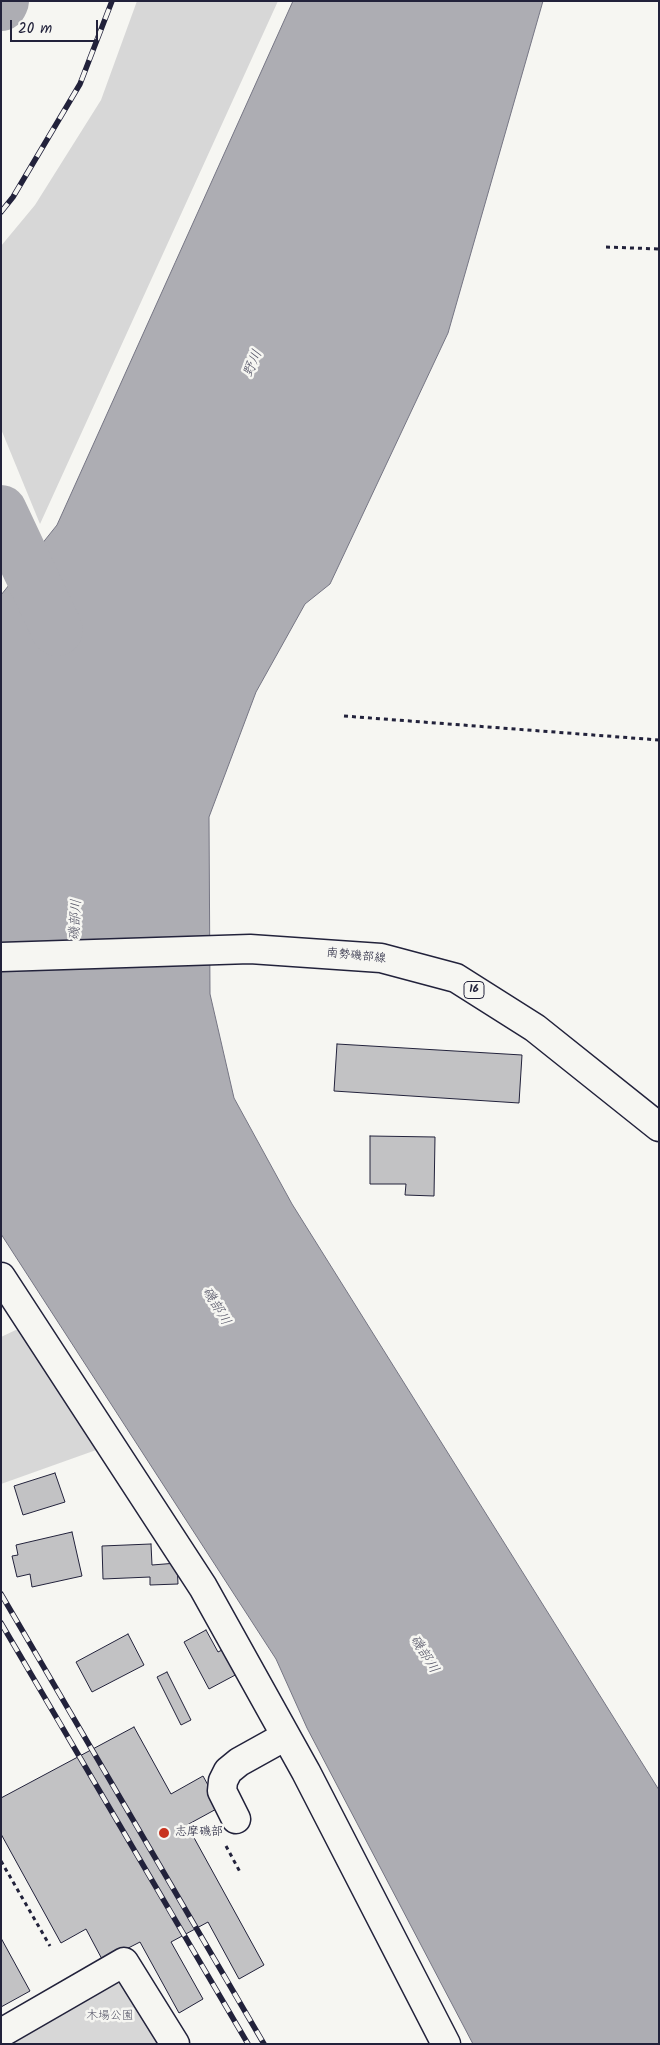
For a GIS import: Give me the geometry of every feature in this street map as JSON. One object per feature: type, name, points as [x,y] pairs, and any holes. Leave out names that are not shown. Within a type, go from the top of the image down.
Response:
[{"type":"street","name":"南勢磯部線","points":[[1,957],[250,949],[380,958],[456,978],[535,1028],[659,1127]]},
{"type":"street","points":[[1,1276],[203,1587],[284,1737],[306,1772],[446,2044]]},
{"type":"street","points":[[236,1818],[222,1791],[223,1781],[228,1771],[239,1762],[284,1737]]},
{"type":"street","points":[[1,2033],[124,1962],[175,2044]]},
{"type":"path","points":[[606,247],[659,249]]},
{"type":"path","points":[[344,716],[659,740]]},
{"type":"path","points":[[1,1862],[50,1946]]},
{"type":"green space","points":[[137,1],[278,1],[40,524],[1,429],[1,246],[35,205],[101,100]]},
{"type":"green space","points":[[20,1328],[99,1449],[1,1484],[1,1337]]},
{"type":"green space","name":"木場公園","points":[[119,1982],[158,2044],[12,2044]]},
{"type":"water","name":"野川","points":[[293,1],[543,1],[448,333],[330,584],[305,604],[256,692],[209,817],[210,994],[234,1098],[292,1204],[659,1790],[659,2044],[473,2044],[307,1728],[276,1659],[1,1234],[1,595],[57,525]]},
{"type":"building","points":[[337,1044],[522,1055],[519,1103],[334,1091]]},
{"type":"building","points":[[370,1136],[435,1137],[434,1196],[405,1195],[406,1184],[370,1184]]},
{"type":"building","points":[[55,1473],[65,1502],[23,1515],[14,1486]]},
{"type":"building","points":[[72,1532],[82,1576],[32,1587],[30,1574],[17,1577],[12,1556],[18,1555],[16,1545]]},
{"type":"building","points":[[151,1544],[152,1565],[177,1563],[178,1584],[150,1585],[150,1577],[103,1579],[102,1546]]},
{"type":"building","points":[[206,1630],[218,1652],[226,1648],[239,1673],[209,1689],[184,1642]]},
{"type":"building","points":[[128,1634],[144,1665],[92,1692],[76,1662]]},
{"type":"building","points":[[167,1672],[191,1720],[181,1725],[157,1677]]},
{"type":"building","points":[[134,1727],[171,1794],[203,1776],[220,1807],[187,1825],[264,1965],[239,1979],[208,1922],[171,1942],[203,1999],[179,2013],[140,1942],[103,1961],[86,1929],[61,1943],[1,1834],[1,1798]]},
{"type":"building","points":[[1,1938],[30,1991],[1,2007]]},
{"type":"waterway","name":"磯部川","points":[[1,5],[3,1]]},
{"type":"waterway","name":"磯部川","points":[[1,511],[57,630]]},
{"type":"railway","points":[[1,212],[13,197],[80,84],[112,1]]},
{"type":"railway","points":[[1,1594],[264,2044]]},
{"type":"railway","points":[[1,1623],[248,2044]]},
{"type":"place","name":"志摩磯部","points":[[164,1833]]}]
